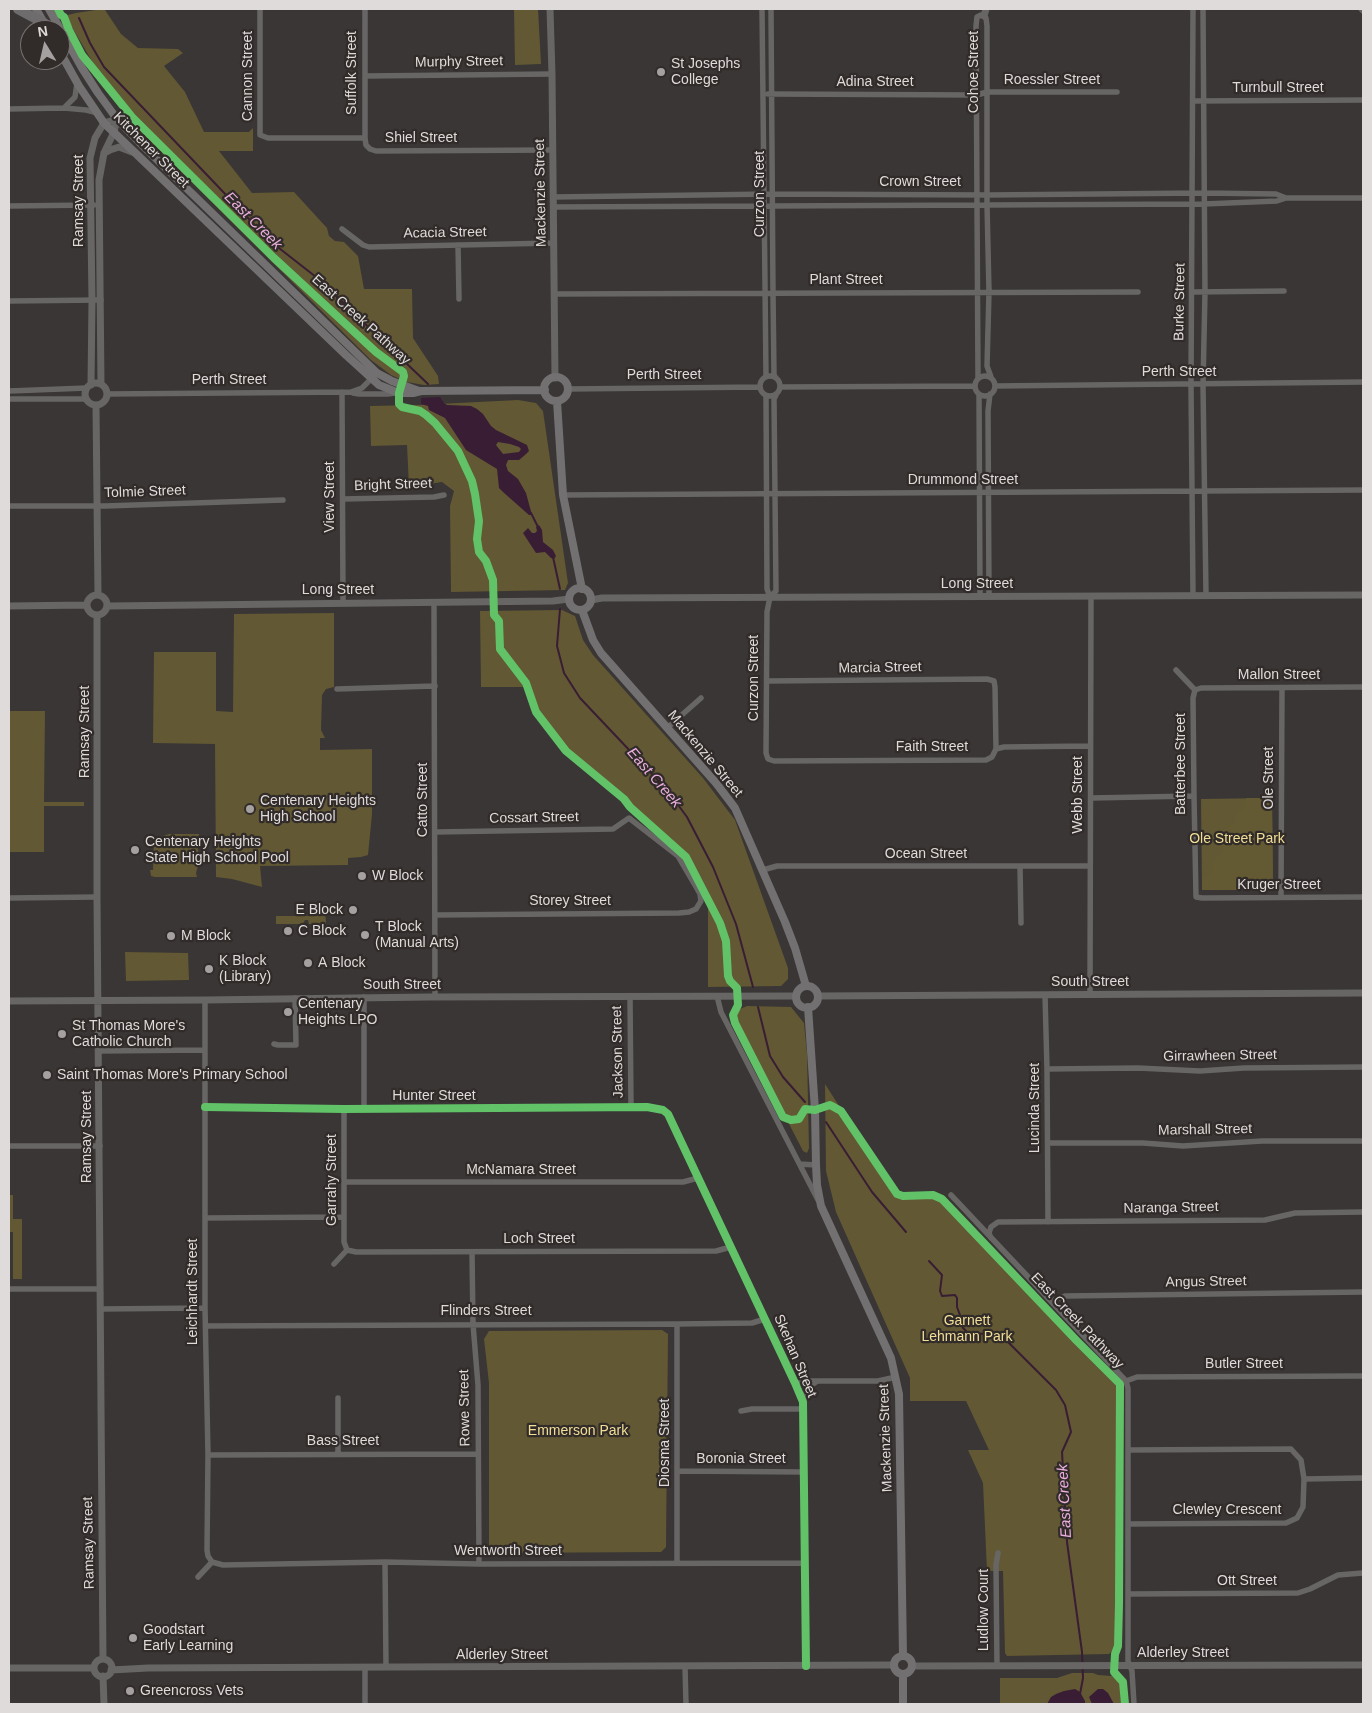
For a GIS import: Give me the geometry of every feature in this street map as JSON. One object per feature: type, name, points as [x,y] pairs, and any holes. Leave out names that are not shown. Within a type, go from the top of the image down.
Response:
[{"type":"highway","points":[[18,9],[36,20]]},
{"type":"main road","points":[[36,9],[42,20]]},
{"type":"main road","name":"Kitchener Street","points":[[49,9],[82,68],[117,119],[377,372],[392,381],[421,391]]},
{"type":"main road","name":"Kitchener Street","points":[[70,70],[104,123],[136,155],[371,379],[395,392]]},
{"type":"main road","points":[[555,378],[564,380],[568,389],[564,398],[557,401],[548,397],[544,390],[546,383],[555,378]]},
{"type":"main road","name":"Perth Street","points":[[395,392],[544,390]]},
{"type":"main road","points":[[557,401],[563,494],[582,589],[589,594],[591,600],[588,606],[582,610],[573,608],[569,599],[572,592],[582,589]]},
{"type":"main road","name":"Mackenzie Street","points":[[582,610],[593,640],[601,653],[727,796],[744,825],[795,948],[806,986]]},
{"type":"main road","points":[[806,986],[815,990],[818,996],[814,1005],[808,1007],[800,1004],[796,996],[799,989],[806,986]]},
{"type":"main road","name":"Mackenzie Street","points":[[808,1007],[815,1110],[817,1185],[821,1206],[891,1358],[896,1377],[900,1411],[903,1656]]},
{"type":"main road","points":[[903,1656],[909,1658],[912,1666],[909,1672],[903,1674],[896,1671],[893,1666],[896,1658],[903,1656]]},
{"type":"main road","points":[[902,1704],[903,1674]]},
{"type":"street","name":"Cannon Street","points":[[260,9],[260,135],[268,138]]},
{"type":"street","name":"Suffolk Street","points":[[365,9],[365,138]]},
{"type":"street","name":"Mackenzie Street","points":[[550,9],[555,378]]},
{"type":"street","name":"Curzon Street","points":[[762,9],[764,206],[774,374],[776,378]]},
{"type":"street","name":"Curzon Street","points":[[766,377],[772,206],[771,9]]},
{"type":"street","name":"Burke Street","points":[[1193,9],[1191,385],[1193,595]]},
{"type":"street","name":"Burke Street","points":[[1203,9],[1206,595]]},
{"type":"street","name":"Cohoe Street","points":[[978,378],[976,19],[985,12],[989,292],[987,366],[991,377]]},
{"type":"street","name":"Murphy Street","points":[[365,76],[552,74]]},
{"type":"street","points":[[64,108],[75,98],[77,90],[76,80]]},
{"type":"street","name":"Adina Street","points":[[764,94],[977,95],[986,92]]},
{"type":"street","name":"Roessler Street","points":[[986,92],[1117,92]]},
{"type":"street","name":"Turnbull Street","points":[[1193,102],[1363,100]]},
{"type":"street","points":[[9,109],[64,108],[98,113]]},
{"type":"street","points":[[104,123],[117,119]]},
{"type":"street","name":"Ramsay Street","points":[[101,384],[100,173],[104,153],[114,132],[117,119]]},
{"type":"street","name":"Ramsay Street","points":[[89,387],[92,300],[90,158],[95,138],[104,123]]},
{"type":"street","name":"Shiel Street","points":[[268,138],[365,138],[366,145],[376,151],[553,150]]},
{"type":"street","points":[[104,153],[119,147],[136,155]]},
{"type":"street","points":[[182,199],[190,192]]},
{"type":"street","name":"Crown Street","points":[[553,197],[772,194],[1204,193],[1276,194],[1286,198]]},
{"type":"street","name":"Crown Street","points":[[553,207],[1204,204],[1277,201],[1286,198],[1363,198]]},
{"type":"street","points":[[9,206],[99,205]]},
{"type":"street","name":"Acacia Street","points":[[342,229],[363,245],[369,246],[554,243]]},
{"type":"street","points":[[458,246],[459,298]]},
{"type":"street","points":[[1192,292],[1284,291]]},
{"type":"street","name":"Plant Street","points":[[555,294],[1138,292]]},
{"type":"street","points":[[9,301],[100,300]]},
{"type":"street","points":[[351,392],[362,388],[377,372]]},
{"type":"street","points":[[989,596],[988,411],[990,394],[995,386],[991,377],[984,375],[978,378],[975,386],[976,390],[984,396],[990,394]]},
{"type":"street","points":[[766,377],[776,378],[780,387],[776,395],[766,396],[762,393],[760,387],[762,380],[766,377]]},
{"type":"street","name":"Perth Street","points":[[995,386],[1363,382]]},
{"type":"street","points":[[87,399],[9,399],[9,391],[89,387],[96,383],[101,384],[106,389],[105,401],[96,405],[92,404],[87,399],[86,394],[89,387]]},
{"type":"street","points":[[780,387],[975,386]]},
{"type":"street","name":"Perth Street","points":[[568,389],[760,387]]},
{"type":"street","name":"View Street","points":[[342,392],[343,602]]},
{"type":"street","name":"Perth Street","points":[[107,394],[351,392],[359,394],[388,394],[395,392]]},
{"type":"street","points":[[980,394],[980,596]]},
{"type":"street","name":"Curzon Street","points":[[768,759],[766,753],[767,612],[770,597],[776,591],[774,399],[776,395]]},
{"type":"street","name":"Curzon Street","points":[[766,396],[767,590],[770,597]]},
{"type":"street","points":[[96,405],[98,595]]},
{"type":"street","name":"Drummond Street","points":[[563,494],[1363,490]]},
{"type":"street","name":"Bright Street","points":[[343,499],[434,498],[444,495]]},
{"type":"street","name":"Tolmie Street","points":[[9,506],[97,506],[283,500]]},
{"type":"street","name":"Long Street","points":[[591,600],[602,598],[1363,594]]},
{"type":"street","points":[[98,595],[105,598],[108,606],[104,612],[97,615],[90,612],[87,605],[89,599],[98,595]]},
{"type":"street","name":"Webb Street","points":[[1090,995],[1091,596]]},
{"type":"street","name":"Long Street","points":[[108,606],[553,601],[569,599]]},
{"type":"street","name":"Catto Street","points":[[434,602],[435,997]]},
{"type":"street","points":[[9,606],[87,605]]},
{"type":"street","name":"Ramsay Street","points":[[97,615],[97,898],[103,1659]]},
{"type":"street","points":[[1176,670],[1195,690]]},
{"type":"street","name":"Marcia Street","points":[[767,681],[978,679],[994,681],[996,687],[996,749]]},
{"type":"street","points":[[337,689],[435,686]]},
{"type":"street","name":"Mallon Street","points":[[1195,690],[1201,688],[1363,687]]},
{"type":"street","name":"Ole Street","points":[[1281,898],[1282,688]]},
{"type":"street","name":"Batterbee Street","points":[[1195,690],[1193,698],[1196,896]]},
{"type":"street","points":[[667,728],[701,698]]},
{"type":"street","name":"Faith Street","points":[[768,759],[774,761],[986,760],[992,757],[996,749],[1004,747],[1090,746]]},
{"type":"street","points":[[1091,798],[1194,796]]},
{"type":"street","name":"Cossart Street","points":[[436,832],[613,829],[629,818],[678,856],[695,884],[701,901]]},
{"type":"street","name":"Ocean Street","points":[[762,870],[776,866],[1090,866]]},
{"type":"street","points":[[1020,866],[1021,923]]},
{"type":"street","name":"Kruger Street","points":[[1196,896],[1202,898],[1363,897]]},
{"type":"street","points":[[9,898],[97,898]]},
{"type":"street","name":"Storey Street","points":[[435,915],[679,913],[696,909],[701,901]]},
{"type":"street","name":"South Street","points":[[818,996],[1363,993]]},
{"type":"street","name":"Lucinda Street","points":[[1045,995],[1048,1222]]},
{"type":"street","name":"Jackson Street","points":[[630,996],[631,1108]]},
{"type":"street","name":"Mackenzie Street","points":[[717,996],[721,1012],[821,1206]]},
{"type":"street","name":"South Street","points":[[9,1001],[796,996]]},
{"type":"street","points":[[274,1044],[296,1045],[295,998]]},
{"type":"street","points":[[364,998],[364,1108]]},
{"type":"street","name":"Leichhardt Street","points":[[205,1000],[207,1550],[212,1562]]},
{"type":"street","points":[[99,1051],[205,1050]]},
{"type":"street","name":"Girrawheen Street","points":[[1047,1069],[1138,1068],[1200,1071],[1244,1068],[1363,1067]]},
{"type":"street","name":"Hunter Street","points":[[205,1107],[656,1108],[663,1110]]},
{"type":"street","name":"Garrahy Street","points":[[344,1108],[344,1242],[347,1250]]},
{"type":"street","name":"Skehan Street","points":[[663,1110],[668,1114],[674,1126],[803,1402],[806,1666]]},
{"type":"street","name":"Marshall Street","points":[[1048,1143],[1143,1143],[1183,1146],[1262,1141],[1363,1141]]},
{"type":"street","points":[[9,1146],[100,1146]]},
{"type":"street","points":[[800,1164],[816,1165]]},
{"type":"street","name":"McNamara Street","points":[[344,1182],[684,1182],[698,1178]]},
{"type":"street","points":[[951,1195],[1126,1381],[1128,1388],[1128,1661],[1132,1671],[1134,1704]]},
{"type":"street","name":"Naranga Street","points":[[991,1238],[990,1230],[998,1222],[1265,1220],[1295,1213],[1363,1212]]},
{"type":"street","points":[[205,1218],[344,1217]]},
{"type":"street","name":"Loch Street","points":[[347,1250],[356,1252],[716,1251],[731,1247]]},
{"type":"street","points":[[334,1264],[347,1250]]},
{"type":"street","name":"Rowe Street","points":[[472,1252],[472,1324],[478,1385],[479,1564]]},
{"type":"street","points":[[9,1289],[100,1289]]},
{"type":"street","name":"Angus Street","points":[[1051,1301],[1065,1296],[1363,1292]]},
{"type":"street","points":[[101,1309],[206,1308]]},
{"type":"street","name":"Flinders Street","points":[[206,1326],[677,1324],[752,1323],[765,1319]]},
{"type":"street","name":"Diosma Street","points":[[677,1324],[677,1563]]},
{"type":"street","name":"Butler Street","points":[[1126,1381],[1137,1377],[1363,1376]]},
{"type":"street","points":[[795,1383],[878,1381],[896,1377]]},
{"type":"street","points":[[803,1402],[807,1388],[818,1381]]},
{"type":"street","points":[[338,1398],[338,1454]]},
{"type":"street","points":[[741,1411],[752,1409],[804,1409]]},
{"type":"street","name":"Clewley Crescent","points":[[1128,1450],[1291,1449],[1301,1460],[1304,1479],[1304,1507],[1297,1518],[1286,1523],[1128,1524]]},
{"type":"street","name":"Bass Street","points":[[208,1455],[478,1454]]},
{"type":"street","name":"Boronia Street","points":[[677,1472],[804,1472]]},
{"type":"street","points":[[1304,1479],[1363,1478]]},
{"type":"street","name":"Ludlow Court","points":[[997,1666],[996,1565],[998,1553]]},
{"type":"street","points":[[198,1576],[212,1562]]},
{"type":"street","name":"Wentworth Street","points":[[212,1562],[223,1565],[385,1562],[479,1564],[805,1563]]},
{"type":"street","points":[[385,1562],[386,1667]]},
{"type":"street","name":"Ott Street","points":[[1128,1594],[1298,1592],[1310,1589],[1338,1575],[1363,1573]]},
{"type":"street","points":[[103,1659],[110,1663],[111,1670],[103,1676],[96,1674],[94,1668],[96,1663],[103,1659]]},
{"type":"street","name":"Alderley Street","points":[[912,1666],[1363,1665]]},
{"type":"street","name":"Alderley Street","points":[[111,1670],[128,1668],[893,1666]]},
{"type":"street","points":[[364,1667],[365,1704]]},
{"type":"street","points":[[685,1667],[686,1704]]},
{"type":"street","points":[[9,1668],[94,1668]]},
{"type":"street","points":[[103,1676],[104,1704]]},
{"type":"green space","points":[[514,9],[538,9],[541,64],[515,65]]},
{"type":"green space","points":[[105,10],[121,34],[138,48],[178,49],[183,53],[164,66],[185,92],[204,132],[249,132],[253,128],[253,151],[219,151],[252,193],[294,192],[327,228],[329,236],[335,241],[344,242],[358,256],[364,289],[412,289],[413,338],[438,376],[439,384],[424,385],[407,382],[391,375],[371,360],[124,115],[70,24],[70,20],[67,19],[68,15]]},
{"type":"green space","points":[[518,400],[536,403],[543,411],[568,583],[565,590],[451,592],[450,506],[454,491],[442,482],[409,487],[407,445],[371,446],[370,406]]},
{"type":"green space","points":[[562,610],[575,616],[583,640],[593,655],[703,778],[735,820],[788,968],[788,979],[781,986],[708,987],[708,896],[687,856],[564,753],[531,710],[525,687],[481,687],[480,611]]},
{"type":"green space","points":[[334,613],[334,687],[326,689],[322,695],[321,730],[325,738],[320,738],[320,750],[372,749],[372,814],[368,855],[348,858],[348,865],[260,866],[262,887],[216,877],[215,744],[153,743],[154,652],[216,652],[216,711],[233,712],[234,614]]},
{"type":"green space","points":[[9,711],[45,711],[44,802],[84,802],[84,806],[44,806],[44,852],[9,852]]},
{"type":"green space","name":"Ole Street Park","points":[[1246,798],[1272,798],[1273,890],[1202,890],[1202,879],[1213,871],[1213,862],[1222,851],[1224,837],[1230,834],[1227,827],[1235,823],[1236,812],[1245,809]]},
{"type":"green space","name":"Ole Street Park","points":[[1272,798],[1273,890],[1202,890],[1201,799]]},
{"type":"green space","points":[[169,834],[199,834],[199,843],[196,844],[199,859],[196,859],[197,863],[199,863],[196,873],[197,877],[151,876],[150,870],[153,870],[154,839]]},
{"type":"green space","points":[[317,907],[325,907],[326,924],[309,924],[308,920],[305,920],[303,924],[276,924],[276,916],[317,916]]},
{"type":"green space","points":[[125,952],[188,953],[189,980],[126,981]]},
{"type":"green space","points":[[747,1006],[791,1007],[804,1023],[807,1054],[809,1148],[807,1153],[803,1151],[737,1024],[736,1014],[738,1010]]},
{"type":"green space","name":"Garnett Lehmann Park","points":[[825,1084],[898,1198],[938,1197],[1118,1385],[1116,1647],[1109,1654],[1007,1656],[1005,1653],[1003,1571],[987,1571],[983,1483],[968,1450],[989,1450],[966,1401],[910,1401],[910,1378],[836,1212],[826,1171]]},
{"type":"green space","points":[[9,1195],[13,1195],[13,1219],[22,1219],[22,1279],[13,1279],[13,1232],[9,1232]]},
{"type":"green space","name":"Emmerson Park","points":[[662,1330],[668,1334],[666,1547],[661,1552],[494,1553],[489,1548],[489,1383],[484,1339],[489,1331]]},
{"type":"green space","points":[[1072,1673],[1093,1673],[1112,1676],[1122,1685],[1123,1704],[1000,1704],[1000,1678],[1057,1678]]},
{"type":"shaded area","points":[[440,397],[447,405],[471,406],[483,414],[496,430],[527,445],[529,451],[525,455],[519,460],[508,460],[506,465],[508,471],[518,479],[526,493],[532,515],[529,515],[499,488],[497,469],[466,450],[445,418],[429,410],[428,406],[421,404],[421,398]],"holes":[[[498,442],[510,444],[521,449],[519,452],[503,454],[496,445]]]},
{"type":"shaded area","points":[[539,525],[542,530],[543,542],[553,550],[556,556],[554,559],[545,552],[536,553],[523,533],[528,528],[532,533],[535,533],[537,531],[536,527]]},
{"type":"shaded area","points":[[1075,1689],[1080,1692],[1085,1704],[1047,1704],[1051,1697],[1056,1694]]},
{"type":"shaded area","points":[[1098,1689],[1103,1689],[1108,1693],[1114,1704],[1092,1704],[1089,1697]]},
{"type":"waterway","name":"East Creek","points":[[79,18],[90,43],[104,67],[270,241],[316,277],[428,384]]},
{"type":"waterway","name":"East Creek","points":[[531,513],[538,527]]},
{"type":"waterway","name":"East Creek","points":[[553,557],[560,589]]},
{"type":"waterway","name":"East Creek","points":[[560,609],[557,646],[564,673],[580,698],[667,790],[687,817],[713,867],[736,924],[753,987]]},
{"type":"waterway","name":"East Creek","points":[[758,1007],[770,1056],[783,1077],[805,1102]]},
{"type":"waterway","name":"East Creek","points":[[826,1122],[872,1192],[906,1232]]},
{"type":"waterway","name":"East Creek","points":[[929,1261],[942,1275],[940,1291],[942,1296],[955,1295],[957,1298],[957,1307],[963,1328],[970,1335],[998,1332],[1056,1390],[1065,1405],[1071,1432],[1062,1452],[1067,1542],[1082,1652],[1083,1678],[1080,1694]]},
{"type":"cycle path","name":"East Creek Pathway","points":[[58,9],[64,17],[82,55],[132,117],[274,258],[376,352],[403,372],[399,404],[402,407],[420,411],[426,415],[458,451],[472,481],[475,494],[479,521],[477,539],[479,552],[486,561],[493,580],[494,615],[499,621],[500,649],[526,683],[536,712],[566,751],[624,799],[630,807],[686,857],[720,923],[726,941],[728,976],[737,988],[738,1005],[733,1015],[735,1023],[783,1117],[791,1120],[799,1119],[805,1109],[815,1110],[830,1105],[841,1111],[897,1194],[903,1196],[933,1195],[942,1199],[1120,1384],[1119,1604],[1118,1646],[1115,1654],[1114,1672],[1123,1682],[1125,1704]]},
{"type":"cycle path","points":[[205,1107],[344,1109],[647,1107],[663,1110],[668,1114],[803,1402],[806,1666]]},
{"type":"place","name":"St Josephs College","points":[[661,72]]},
{"type":"place","name":"Centenary Heights High School","points":[[250,809]]},
{"type":"place","name":"Centenary Heights State High School Pool","points":[[135,850]]},
{"type":"place","name":"W Block","points":[[362,876]]},
{"type":"place","name":"E Block","points":[[353,910]]},
{"type":"place","name":"C Block","points":[[288,931]]},
{"type":"place","name":"T Block (Manual Arts)","points":[[365,935]]},
{"type":"place","name":"M Block","points":[[171,936]]},
{"type":"place","name":"A Block","points":[[308,963]]},
{"type":"place","name":"K Block (Library)","points":[[209,969]]},
{"type":"place","name":"Centenary Heights LPO","points":[[288,1012]]},
{"type":"place","name":"St Thomas More's Catholic Church","points":[[62,1034]]},
{"type":"place","name":"Saint Thomas More's Primary School","points":[[47,1075]]},
{"type":"place","name":"Goodstart Early Learning","points":[[133,1638]]},
{"type":"place","name":"Greencross Vets","points":[[130,1691]]}]
